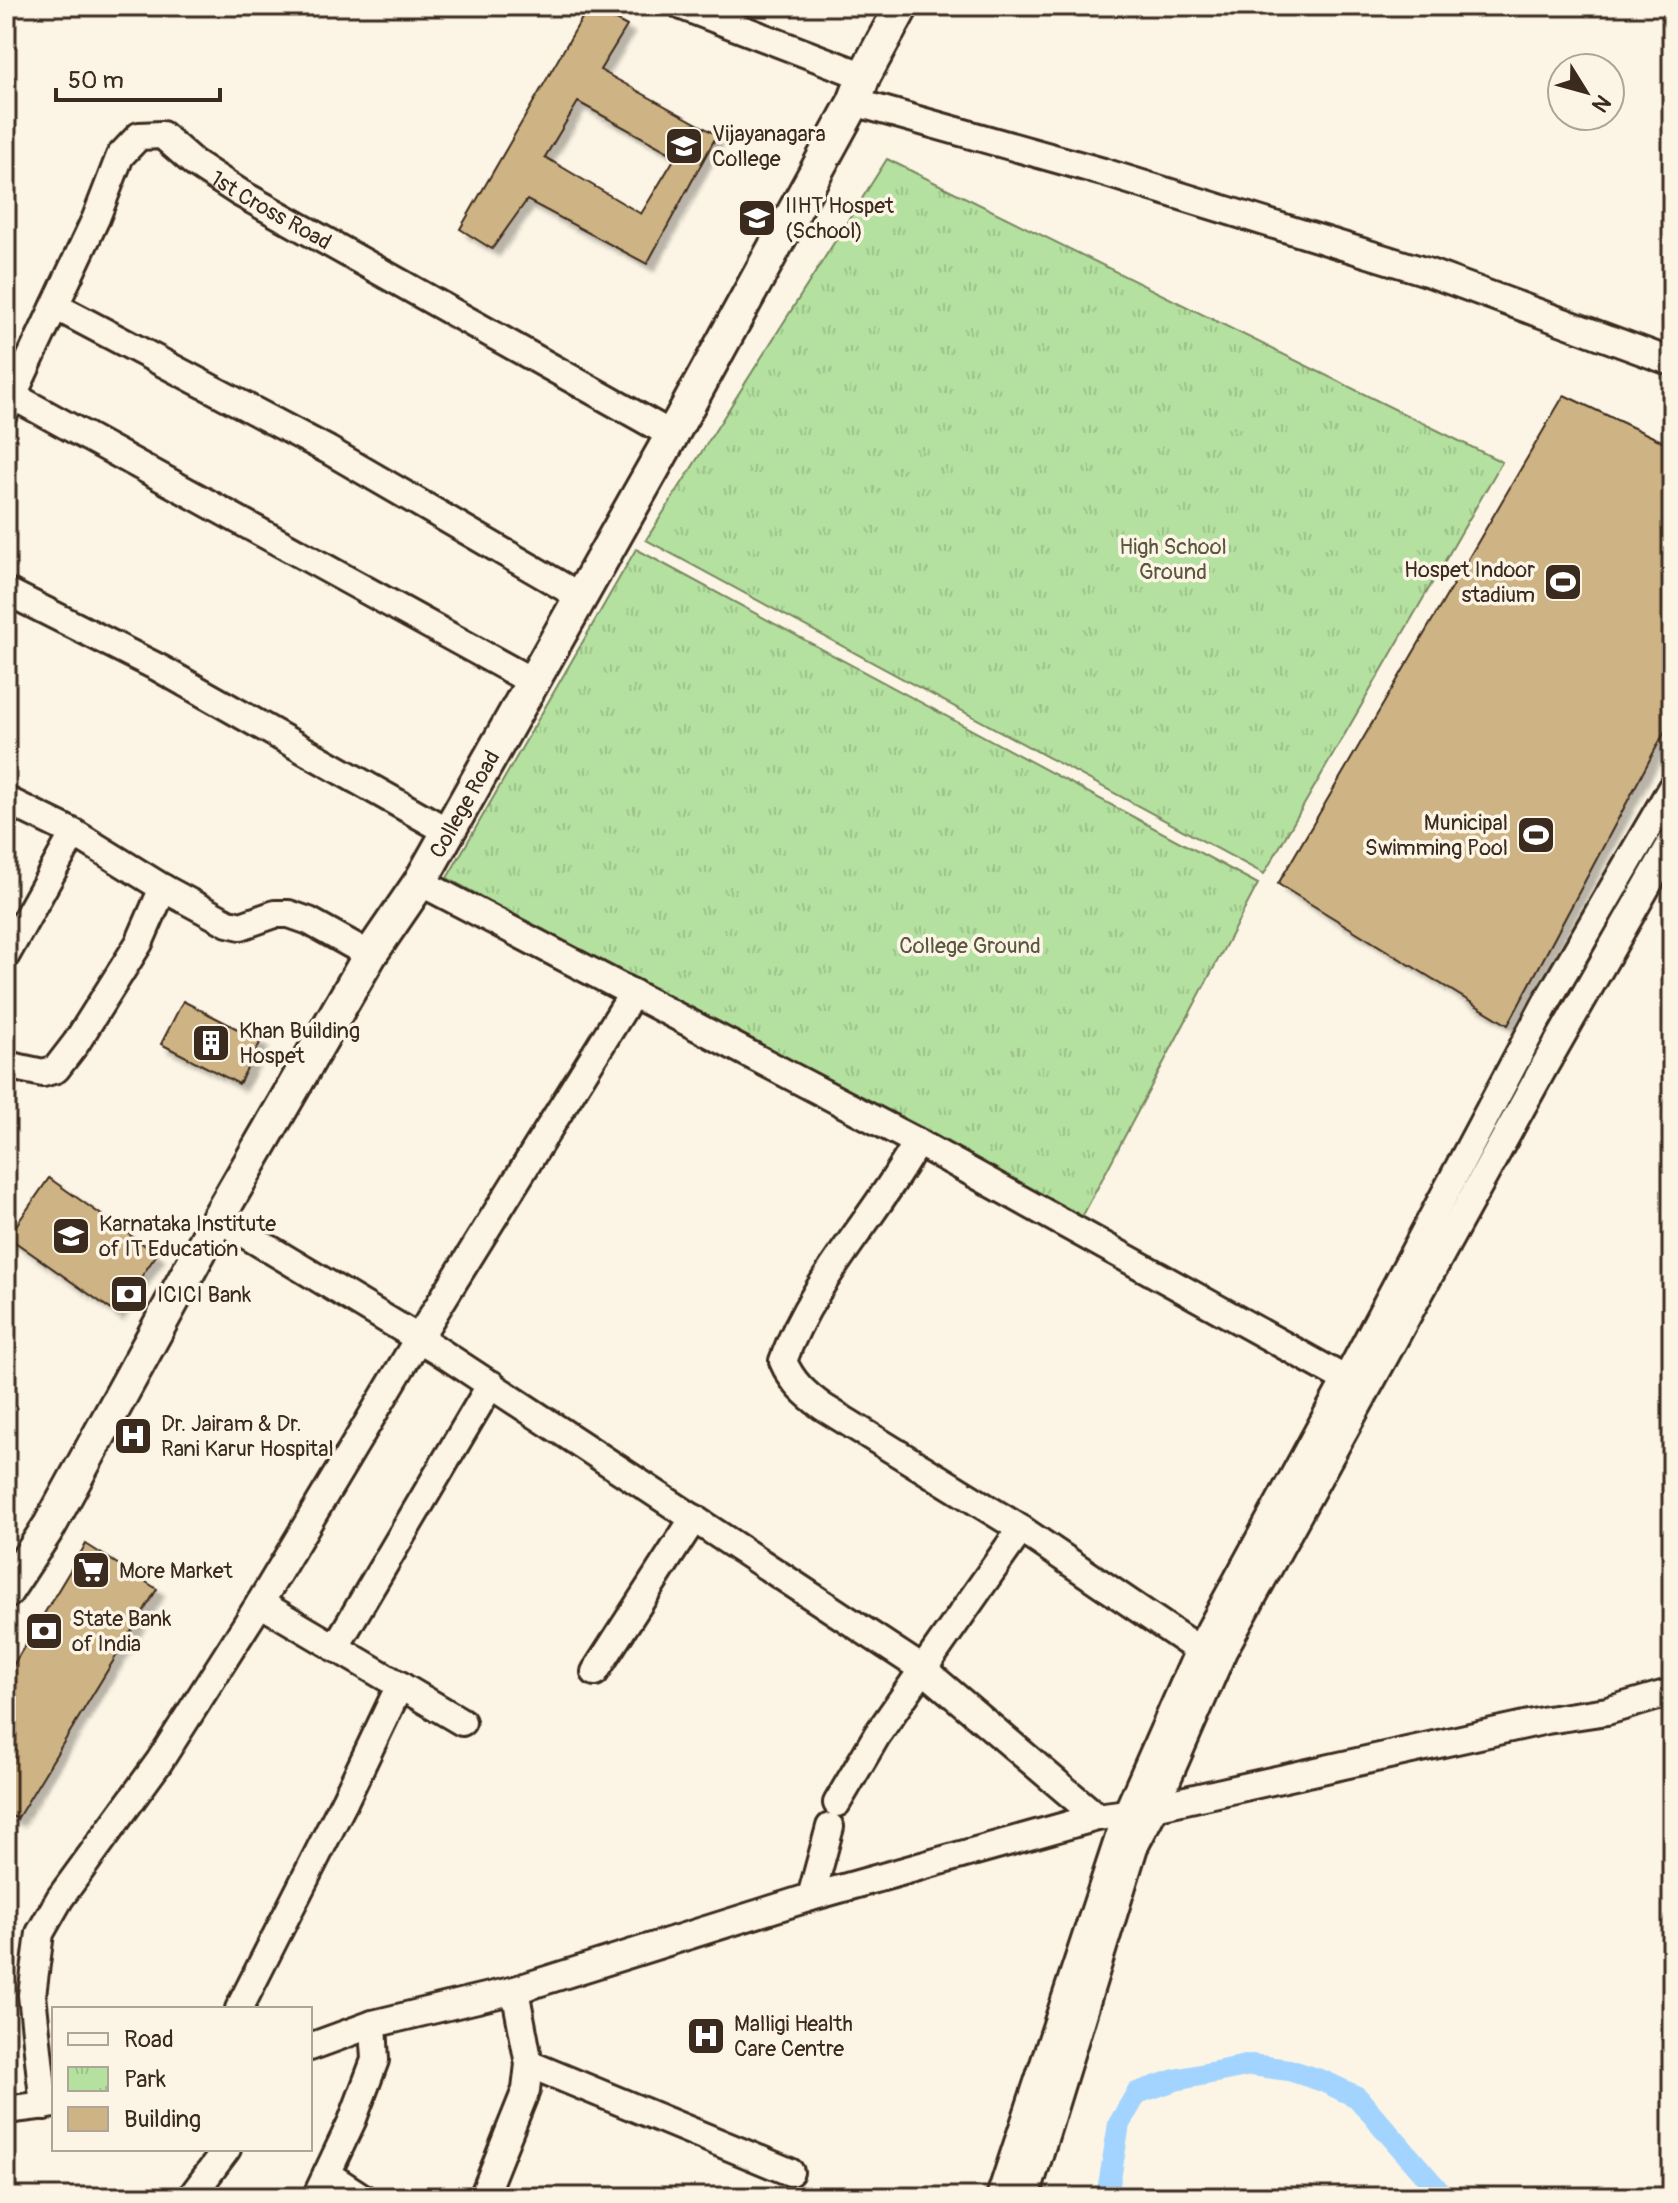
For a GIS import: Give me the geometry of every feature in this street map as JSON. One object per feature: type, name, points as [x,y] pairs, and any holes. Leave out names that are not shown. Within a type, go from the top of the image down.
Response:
[{"type":"main road","name":"College Road","points":[[6,1592],[50,1525],[218,1218],[370,955],[420,882],[533,682],[672,435],[902,6]]},
{"type":"street","points":[[682,6],[859,89],[1103,172],[1427,272],[1672,362]]},
{"type":"street","name":"1st Cross Road","points":[[9,403],[96,218],[120,156],[139,136],[162,135],[194,163],[240,193],[672,435]]},
{"type":"street","points":[[55,306],[328,450],[581,597]]},
{"type":"street","points":[[9,403],[533,682]]},
{"type":"street","points":[[6,591],[159,668],[447,831]]},
{"type":"street","points":[[1026,2197],[1130,1861],[1223,1651],[1546,1003],[1672,787]]},
{"type":"street","points":[[6,800],[74,833],[163,888],[228,923],[251,924],[275,914],[289,914],[370,955]]},
{"type":"street","points":[[6,955],[74,833]]},
{"type":"street","points":[[1000,2197],[1127,1813],[1199,1650],[1545,1065],[1672,842]]},
{"type":"street","points":[[420,882],[917,1142],[1356,1386]]},
{"type":"street","points":[[6,1065],[43,1073],[56,1069],[139,943],[163,888]]},
{"type":"street","points":[[6,2110],[49,2105],[32,1995],[40,1933],[60,1898],[159,1762],[260,1603],[418,1339],[633,993]]},
{"type":"street","points":[[917,1142],[801,1320],[783,1361],[789,1375],[805,1394],[823,1407],[1021,1529],[1199,1650]]},
{"type":"street","points":[[218,1218],[491,1384],[924,1670],[1097,1817]]},
{"type":"street","points":[[335,1648],[491,1384]]},
{"type":"street","points":[[595,1672],[694,1518]]},
{"type":"street","points":[[811,1897],[833,1815],[877,1735],[1021,1529]]},
{"type":"street","points":[[260,1603],[462,1722]]},
{"type":"street","points":[[240,2007],[400,1685]]},
{"type":"street","points":[[312,2046],[373,2024],[515,1990],[811,1897],[1097,1817],[1155,1807],[1493,1731],[1607,1711],[1672,1692]]},
{"type":"street","points":[[483,2197],[522,2103],[529,2064],[515,1990]]},
{"type":"street","points":[[362,2197],[322,2186],[352,2121],[375,2060],[373,2024]]},
{"type":"street","points":[[529,2064],[790,2172]]},
{"type":"street","points":[[191,2197],[226,2151]]},
{"type":"green space","name":"High School Ground","points":[[887,159],[1502,462],[1264,874],[646,540]]},
{"type":"green space","name":"College Ground","points":[[636,549],[1258,884],[1080,1221],[447,878]]},
{"type":"building","name":"Vijayanagara College","points":[[589,6],[627,26],[600,70],[717,135],[647,264],[527,200],[492,249],[460,229]],"holes":[[[578,102],[676,156],[641,214],[545,157]]]},
{"type":"building","name":"Hospet Indoor stadium","points":[[1564,395],[1672,446],[1672,718],[1508,1025],[1278,884]]},
{"type":"building","name":"Khan Building Hospet","points":[[183,1001],[261,1041],[239,1084],[161,1044]]},
{"type":"building","points":[[49,1178],[157,1254],[116,1313],[8,1237]]},
{"type":"building","points":[[86,1544],[157,1589],[17,1819],[6,1813],[6,1677]]},
{"type":"waterway","points":[[1110,2197],[1109,2185],[1119,2124],[1137,2093],[1175,2080],[1251,2065],[1289,2070],[1357,2097],[1444,2197]]},
{"type":"place","name":"Vijayanagara College","points":[[684,146]]},
{"type":"place","name":"IIHT Hospet (School)","points":[[757,218]]},
{"type":"place","name":"Hospet Indoor stadium","points":[[1563,582]]},
{"type":"place","name":"Municipal Swimming Pool","points":[[1536,835]]},
{"type":"place","name":"Khan Building Hospet","points":[[211,1043]]},
{"type":"place","name":"Karnataka Institute of IT Education","points":[[71,1236]]},
{"type":"place","name":"ICICI Bank","points":[[129,1294]]},
{"type":"place","name":"Dr. Jairam & Dr. Rani Karur Hospital","points":[[133,1436]]},
{"type":"place","name":"More Market","points":[[91,1570]]},
{"type":"place","name":"State Bank of India","points":[[44,1631]]},
{"type":"place","name":"Malligi Health Care Centre","points":[[706,2036]]}]
